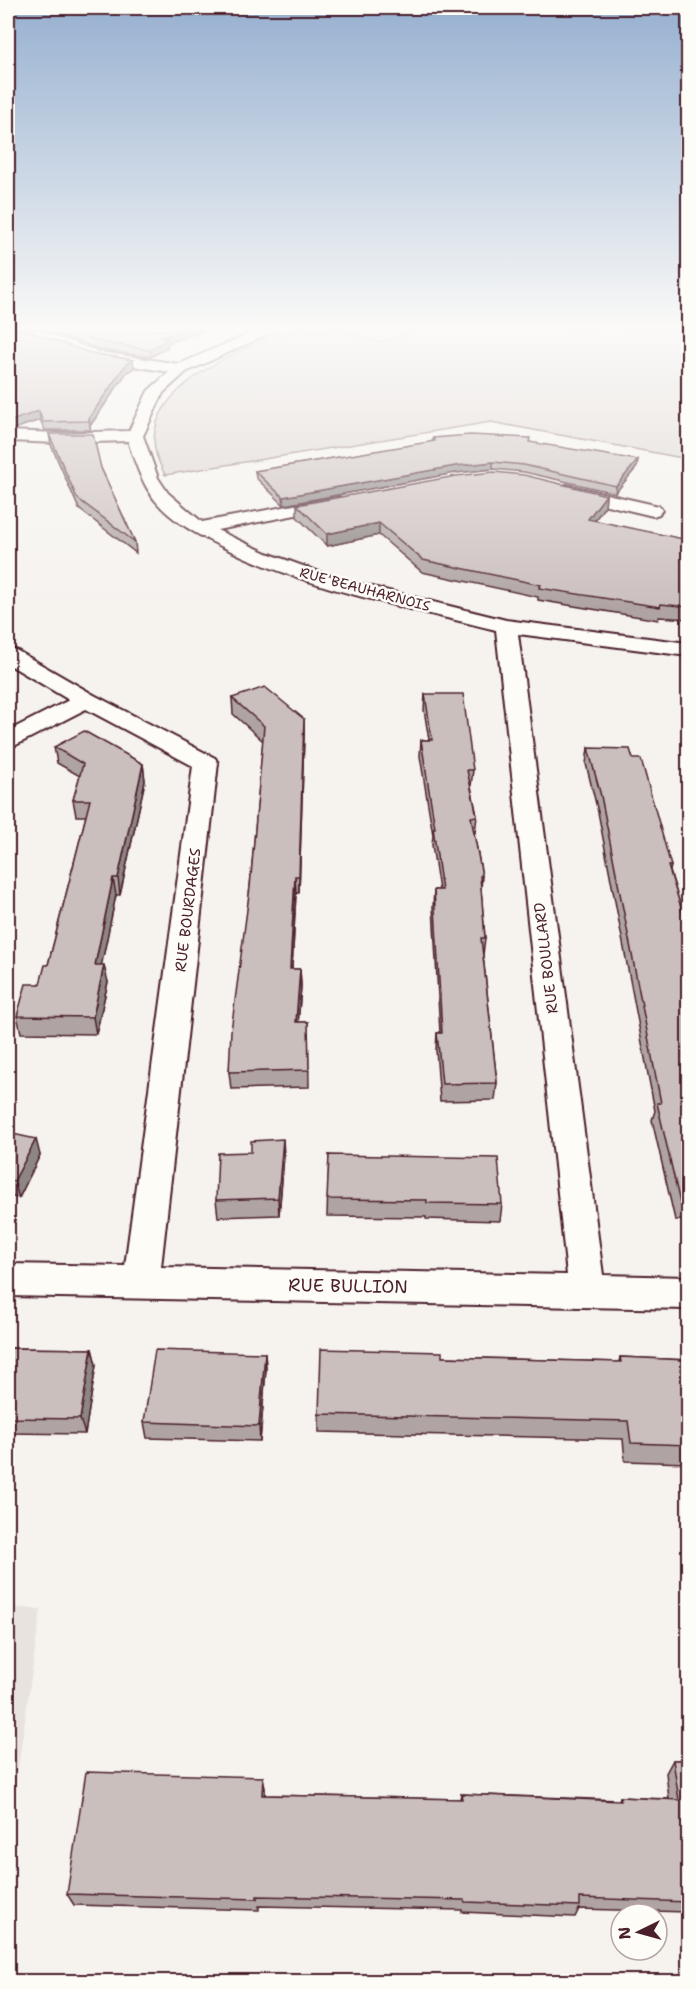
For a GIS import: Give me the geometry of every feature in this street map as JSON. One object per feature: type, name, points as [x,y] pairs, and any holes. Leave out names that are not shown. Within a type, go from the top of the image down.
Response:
[{"type":"street","points":[[8,436],[58,438],[135,436],[141,423]]},
{"type":"street","name":"RUE BEAUHARNOIS","points":[[135,436],[149,478],[162,497],[198,528],[260,558],[329,582],[506,626],[688,649]]},
{"type":"street","points":[[555,487],[653,510]]},
{"type":"street","points":[[198,528],[350,500]]},
{"type":"street","name":"RUE BOULLARD","points":[[506,626],[587,1291]]},
{"type":"street","name":"RUE BOURDAGES","points":[[8,655],[86,700],[206,763],[141,1282]]},
{"type":"street","points":[[8,740],[86,700]]},
{"type":"street","name":"RUE BULLION","points":[[8,1280],[688,1293]]},
{"type":"shaded area","points":[[158,423],[486,423],[165,475],[156,454],[155,430]]},
{"type":"shaded area","points":[[495,423],[688,423],[688,459]]},
{"type":"shaded area","points":[[8,1607],[41,1609],[8,1837]]},
{"type":"building","points":[[49,434],[93,434],[101,468],[135,542],[77,498]]},
{"type":"building","points":[[470,435],[530,438],[529,442],[638,460],[616,486],[524,465],[493,462],[455,466],[283,497],[255,471],[435,441],[433,438]]},
{"type":"building","points":[[494,472],[524,475],[606,495],[588,519],[688,540],[688,607],[661,604],[660,607],[539,588],[541,585],[423,560],[379,523],[327,534],[297,505],[456,476]]},
{"type":"building","points":[[265,687],[304,719],[299,876],[295,876],[290,969],[300,969],[296,1022],[308,1022],[309,1070],[229,1072],[231,1031],[250,887],[264,726],[232,698]]},
{"type":"building","points":[[425,694],[463,694],[473,770],[467,770],[477,816],[471,817],[482,876],[480,876],[485,938],[481,938],[497,1083],[442,1084],[437,1033],[442,1033],[434,890],[442,890],[421,740],[432,740]]},
{"type":"building","points":[[84,731],[143,764],[118,878],[113,878],[95,965],[104,965],[93,1017],[17,1016],[26,984],[40,984],[45,965],[48,965],[90,800],[73,800],[83,764],[54,747]]},
{"type":"building","points":[[588,748],[630,749],[633,759],[641,759],[671,866],[668,866],[686,923],[683,923],[688,943],[688,1203],[680,1203],[657,1103],[661,1103],[601,796]]},
{"type":"building","points":[[8,1133],[36,1139],[14,1181],[8,1180]]},
{"type":"building","points":[[283,1139],[278,1198],[216,1200],[218,1153],[251,1152],[251,1141]]},
{"type":"building","points":[[329,1155],[498,1158],[502,1204],[427,1203],[427,1200],[327,1199]]},
{"type":"building","points":[[8,1348],[92,1349],[80,1419],[8,1418]]},
{"type":"building","points":[[321,1349],[442,1352],[442,1357],[621,1362],[620,1357],[688,1360],[688,1445],[631,1443],[628,1421],[319,1414]]},
{"type":"building","points":[[155,1350],[265,1353],[259,1426],[144,1422]]},
{"type":"building","points":[[673,1760],[688,1760],[688,1902],[580,1898],[580,1906],[465,1902],[464,1900],[257,1896],[257,1899],[67,1894],[86,1772],[263,1777],[262,1795],[462,1799],[461,1794],[621,1801],[620,1797],[679,1800]]}]
